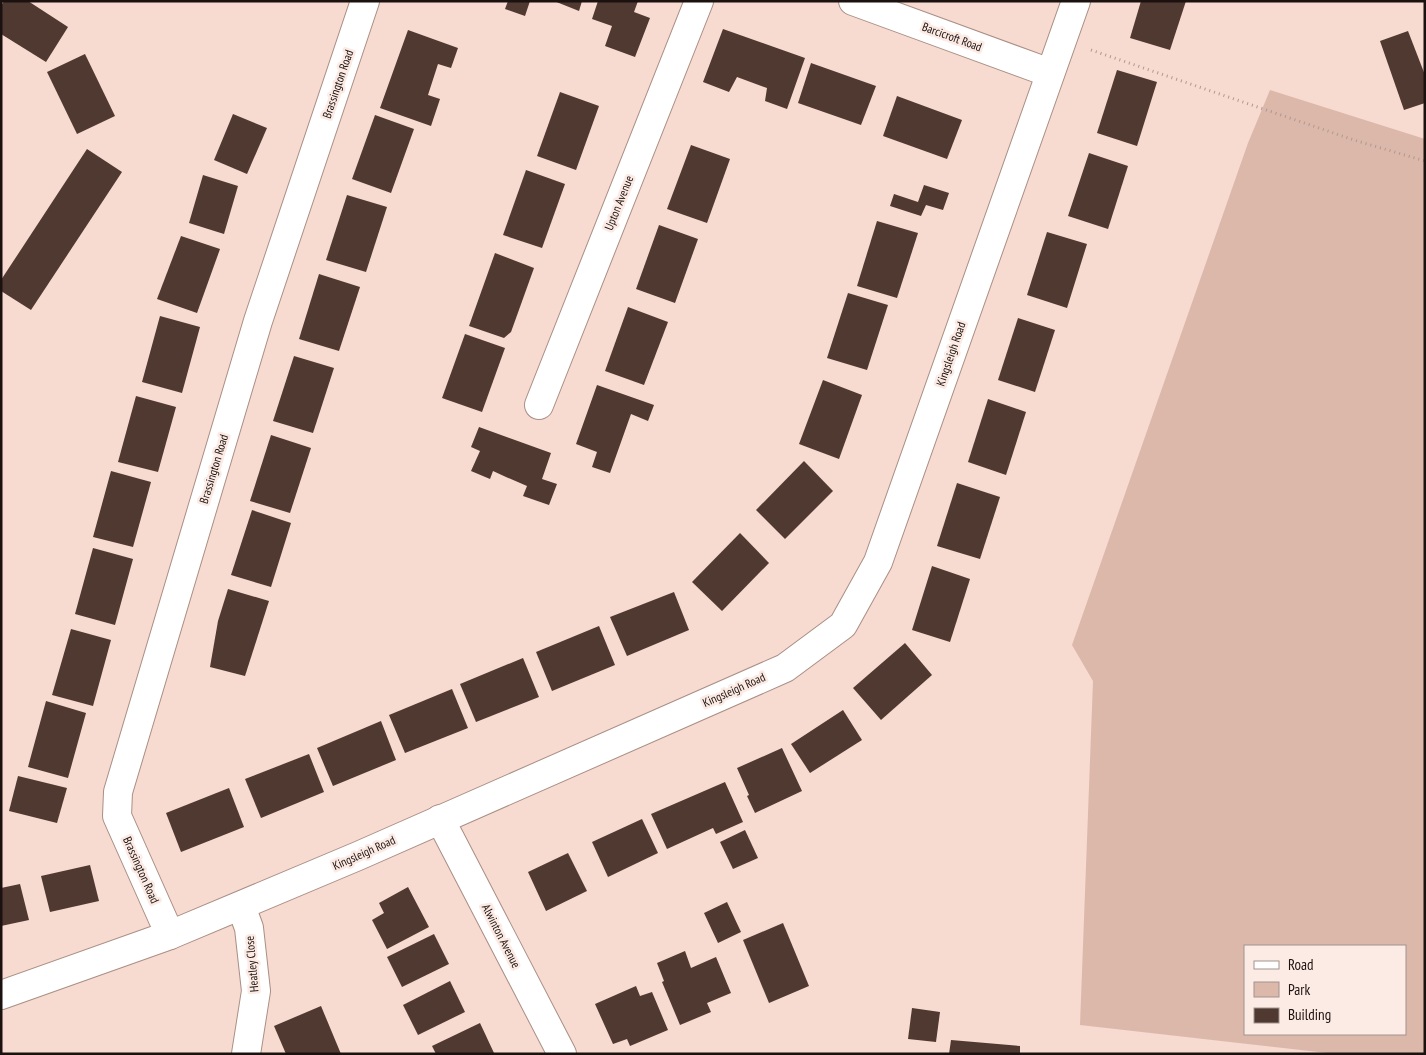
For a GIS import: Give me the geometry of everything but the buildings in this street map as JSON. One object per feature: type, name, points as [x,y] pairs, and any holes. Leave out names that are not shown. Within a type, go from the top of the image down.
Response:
[{"type":"street","name":"Brassington Road","points":[[170,935],[117,816],[118,792],[258,321],[366,1]]},
{"type":"street","name":"Upton Avenue","points":[[539,405],[698,1]]},
{"type":"street","name":"Barcicroft Road","points":[[854,1],[1050,73]]},
{"type":"street","name":"Kingsleigh Road","points":[[1,996],[170,935],[240,906],[785,668],[843,625],[878,562],[1076,1]]},
{"type":"street","name":"Alwinton Avenue","points":[[440,819],[562,1054]]},
{"type":"street","name":"Heatley Close","points":[[240,906],[249,928],[256,991],[246,1054]]},
{"type":"path","points":[[1062,40],[1354,140],[1425,161]]},
{"type":"green space","points":[[1270,90],[1425,139],[1425,1054],[1336,1054],[1080,1025],[1093,681],[1072,645],[1248,143]]}]
